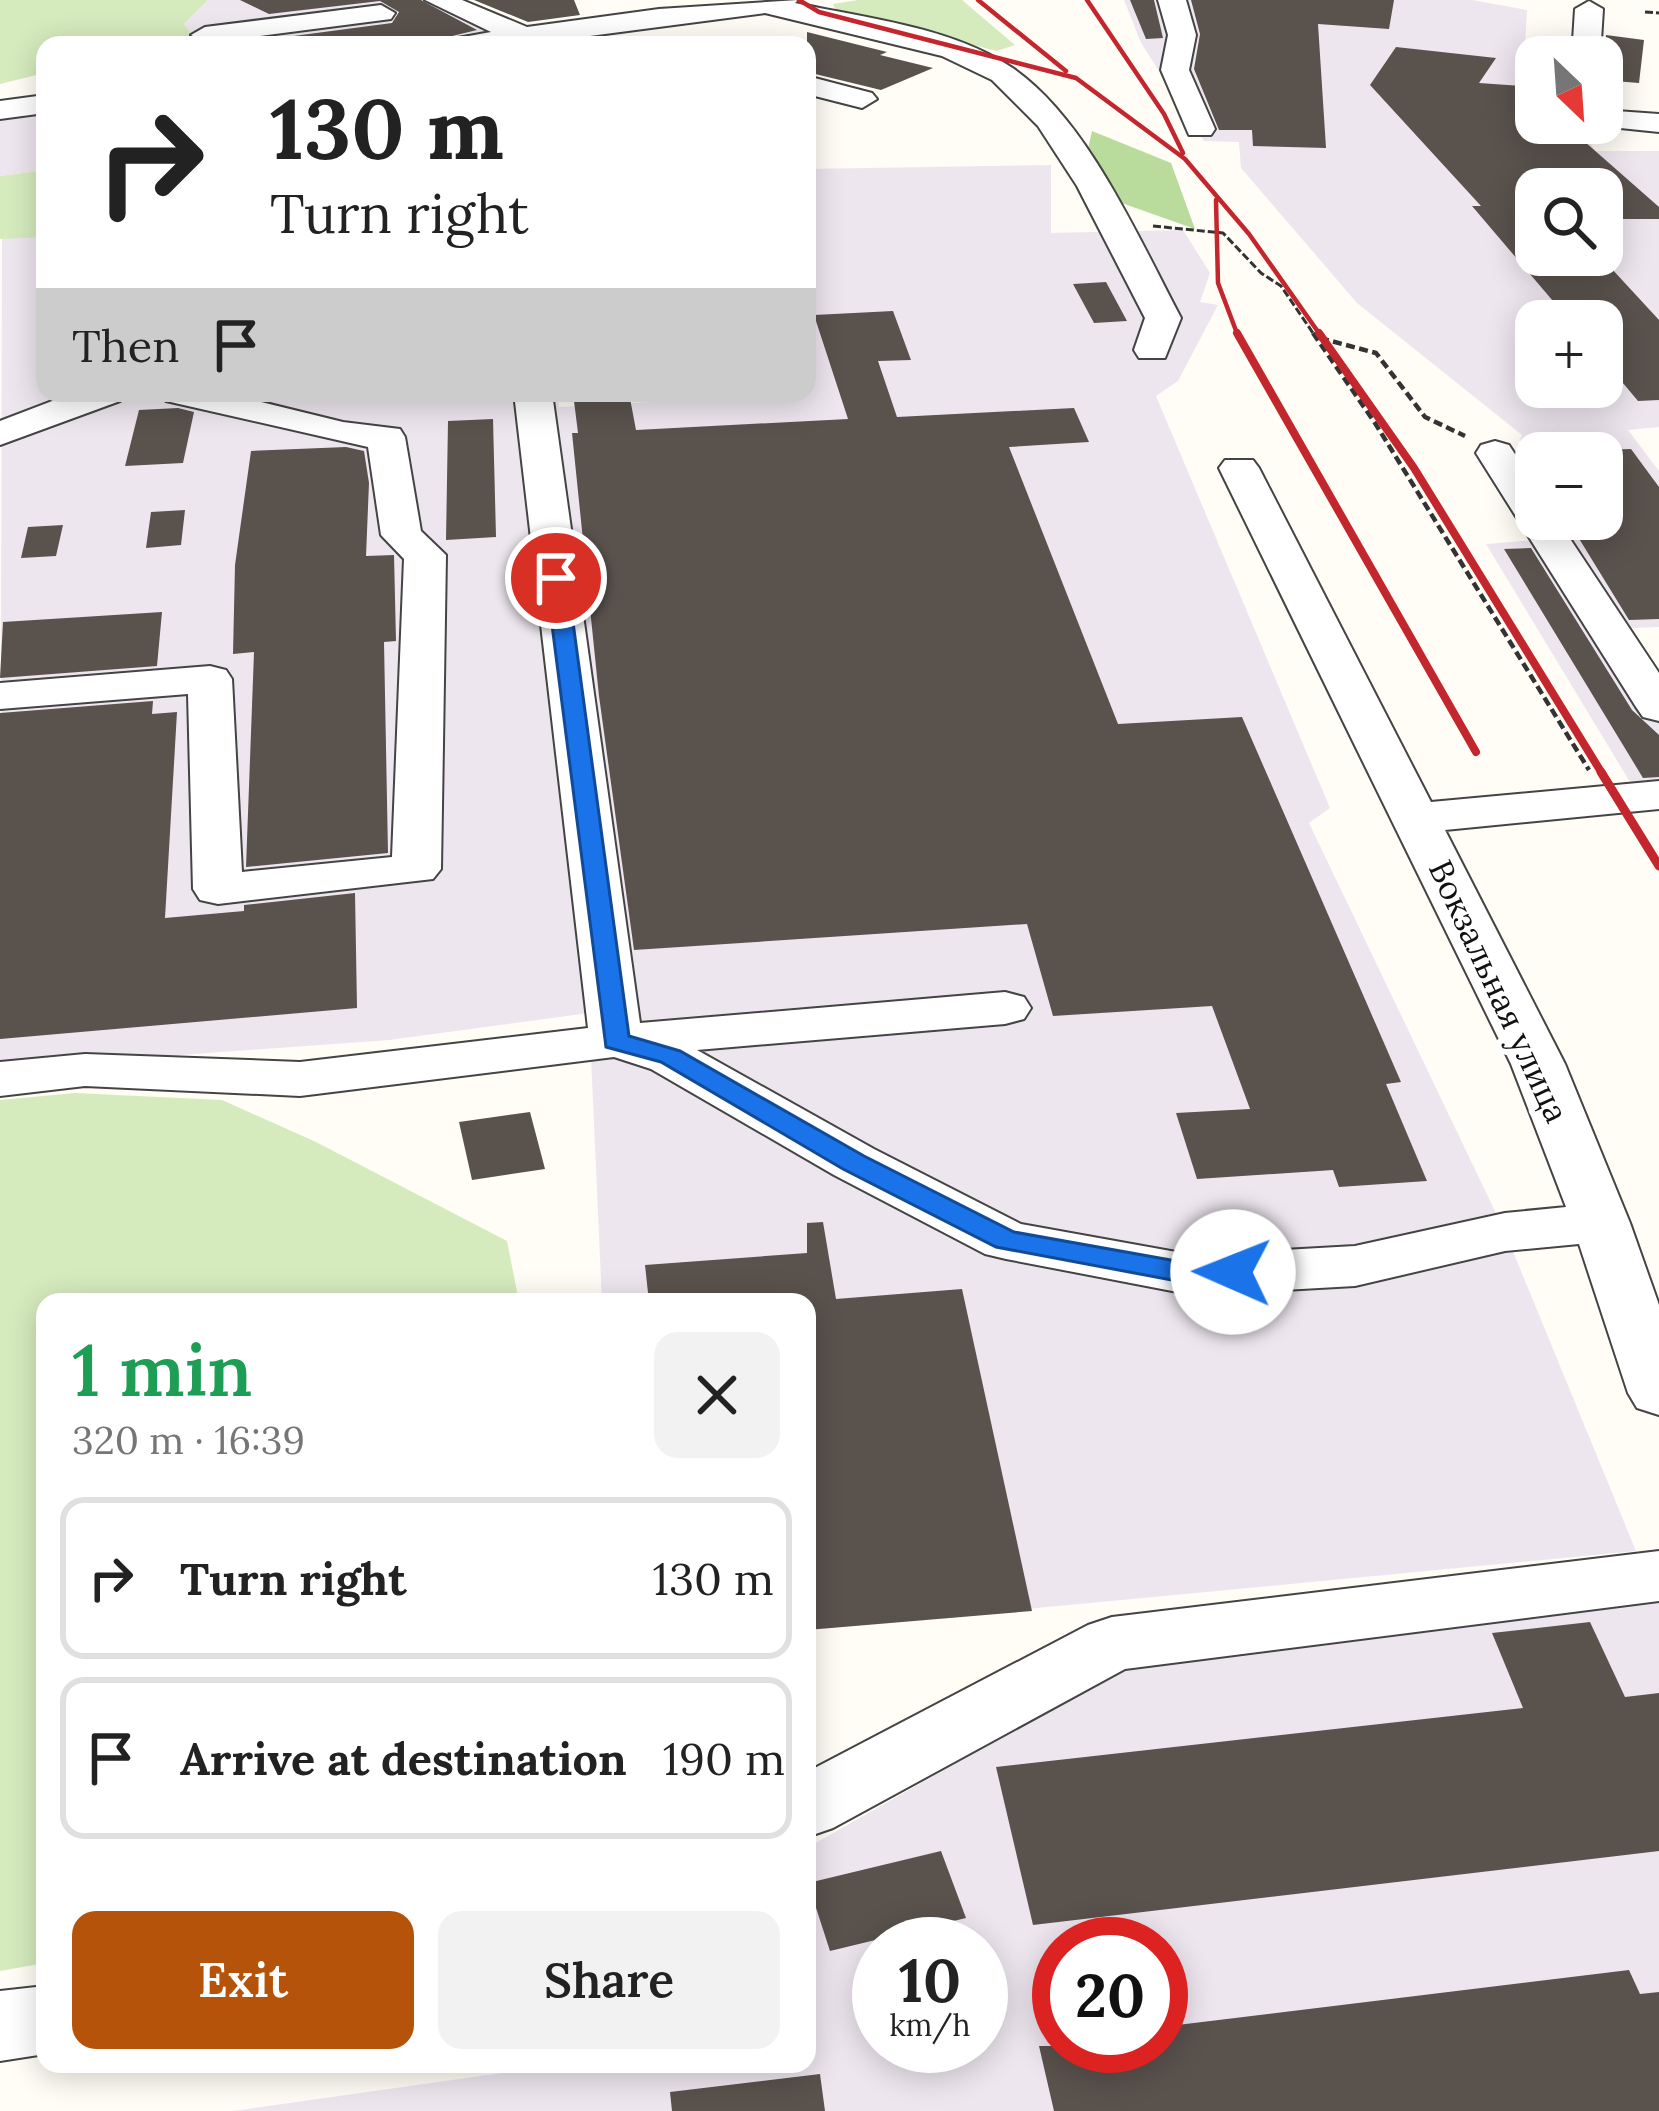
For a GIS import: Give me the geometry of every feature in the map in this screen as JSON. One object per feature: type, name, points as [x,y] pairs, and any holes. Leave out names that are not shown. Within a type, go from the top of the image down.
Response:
[{"type":"street","points":[[298,7],[338,0]]},
{"type":"street","points":[[341,36],[412,27],[351,0]]},
{"type":"street","points":[[439,0],[524,36]]},
{"type":"street","points":[[623,33],[638,0]]},
{"type":"street","points":[[1172,0],[1182,35],[1175,70],[1200,129]]},
{"type":"street","points":[[584,36],[778,3],[921,42],[999,71],[1042,105],[1163,318],[1152,350]]},
{"type":"street","points":[[1586,5],[1586,36]]},
{"type":"street","points":[[205,35],[381,14]]},
{"type":"street","points":[[816,87],[862,99]]},
{"type":"street","points":[[0,110],[36,105]]},
{"type":"street","points":[[1623,120],[1659,123]]},
{"type":"street","points":[[0,434],[84,402]]},
{"type":"street","points":[[0,696],[210,679],[218,889],[416,869],[425,555],[401,535],[386,436],[343,433],[216,402]]},
{"type":"street","points":[[534,402],[603,1043]]},
{"type":"street","points":[[1495,453],[1515,484]]},
{"type":"street","points":[[1239,468],[1417,818]]},
{"type":"street","points":[[1551,540],[1659,707]]},
{"type":"street","points":[[1608,629],[1659,627]]},
{"type":"street","name":"Вокзальная улица","points":[[1659,795],[1417,818],[1538,1064],[1601,1223],[1659,1394]]},
{"type":"street","points":[[0,1079],[85,1070],[300,1079],[603,1043],[1005,1008]]},
{"type":"street","points":[[603,1043],[670,1057],[854,1162],[1006,1240],[1193,1274],[1355,1266],[1505,1232],[1601,1223]]},
{"type":"street","points":[[816,1803],[1112,1644],[1659,1576]]},
{"type":"street","points":[[0,2026],[36,2021]]},
{"type":"path","points":[[1645,12],[1659,13]]},
{"type":"path","points":[[1108,219],[1232,238],[1257,275],[1281,286],[1375,423],[1607,798]]},
{"type":"path","points":[[1316,337],[1376,353],[1425,417],[1495,453]]},
{"type":"shaded area","points":[[208,0],[452,0],[532,33],[193,36],[184,24]]},
{"type":"shaded area","points":[[1124,0],[1472,0],[1527,10],[1526,36],[1515,36],[1515,144],[1591,144],[1595,151],[1659,151],[1659,427],[1628,430],[1659,471],[1659,627],[1610,629],[1659,707],[1659,785],[1633,787],[1486,544],[1623,540],[1623,432],[1518,432],[1357,303],[1241,168],[1239,142],[1204,141],[1141,43]]},
{"type":"shaded area","points":[[36,108],[36,171],[0,176],[0,113]]},
{"type":"shaded area","points":[[1051,165],[1051,233],[1183,230],[1210,273],[1200,302],[1218,305],[1178,381],[1156,396],[1330,808],[1309,823],[1505,1232],[1636,1551],[816,1629],[816,1293],[602,1293],[589,1013],[389,1040],[0,1068],[2,237],[36,237],[36,402],[558,402],[559,407],[816,402],[816,169]]},
{"type":"shaded area","points":[[1659,1602],[1659,2111],[233,2111],[502,2073],[816,2073],[816,1843],[1121,1669]]},
{"type":"green space","points":[[0,0],[208,0],[184,24],[193,36],[36,36],[36,75],[0,84]]},
{"type":"green space","points":[[962,0],[1015,45],[997,51],[836,11],[833,4]]},
{"type":"green space","points":[[1092,131],[1171,163],[1195,229],[1099,195],[1086,158]]},
{"type":"green space","points":[[36,171],[36,237],[0,239],[0,176]]},
{"type":"green space","points":[[75,1093],[222,1100],[316,1142],[507,1241],[517,1293],[36,1293],[36,1965],[0,1971],[0,1100]]},
{"type":"building","points":[[240,0],[421,0],[477,30],[452,36],[293,36],[392,23],[399,12],[380,1],[269,14]]},
{"type":"building","points":[[474,0],[574,0],[580,15],[528,22]]},
{"type":"building","points":[[1130,0],[1154,0],[1163,38],[1146,39]]},
{"type":"building","points":[[1191,0],[1394,0],[1389,29],[1318,24],[1326,148],[1253,146],[1252,130],[1219,130],[1194,69],[1200,34]]},
{"type":"building","points":[[807,32],[887,52],[880,55],[933,68],[881,90],[816,74],[816,36],[807,36]]},
{"type":"building","points":[[1623,37],[1644,40],[1639,83],[1623,82]]},
{"type":"building","points":[[1396,47],[1496,58],[1479,83],[1515,86],[1515,144],[1587,144],[1615,168],[1515,168],[1515,256],[1472,206],[1481,206],[1370,85]]},
{"type":"building","points":[[1623,175],[1659,207],[1659,219],[1623,219]]},
{"type":"building","points":[[1532,276],[1618,276],[1659,320],[1659,400],[1638,401],[1623,383],[1623,300],[1552,300]]},
{"type":"building","points":[[1106,282],[1127,321],[1094,323],[1073,284]]},
{"type":"building","points":[[893,311],[911,360],[878,361],[897,417],[1074,408],[1089,442],[1009,447],[1118,724],[1242,717],[1401,1082],[1386,1084],[1427,1181],[1339,1187],[1333,1170],[1197,1179],[1176,1113],[1250,1109],[1212,1006],[1053,1016],[1027,924],[634,950],[599,696],[572,433],[578,433],[574,402],[631,402],[636,430],[848,419],[816,315]]},
{"type":"building","points":[[139,410],[194,412],[183,463],[125,466]]},
{"type":"building","points":[[493,419],[496,537],[446,540],[448,421]]},
{"type":"building","points":[[346,447],[364,451],[369,483],[366,556],[394,555],[396,641],[384,642],[388,853],[246,867],[254,652],[233,654],[235,565],[251,451]]},
{"type":"building","points":[[1623,449],[1631,449],[1659,487],[1659,619],[1629,620],[1580,540],[1623,540]]},
{"type":"building","points":[[185,510],[181,545],[146,548],[151,512]]},
{"type":"building","points":[[63,525],[56,556],[21,558],[28,527]]},
{"type":"building","points":[[1531,548],[1632,710],[1659,735],[1659,777],[1643,778],[1504,549]]},
{"type":"building","points":[[162,612],[157,666],[0,678],[3,622]]},
{"type":"building","points":[[153,701],[152,714],[177,712],[165,918],[355,893],[357,1008],[0,1039],[0,713]]},
{"type":"building","points":[[530,1112],[545,1169],[472,1180],[459,1122]]},
{"type":"building","points":[[823,1222],[836,1299],[962,1289],[1032,1611],[816,1629],[816,1293],[648,1293],[645,1265],[807,1253],[807,1223]]},
{"type":"building","points":[[1590,1622],[1625,1697],[1659,1693],[1659,1851],[1101,1917],[1032,1917],[1032,1921],[996,1767],[1523,1708],[1492,1633]]},
{"type":"building","points":[[941,1851],[966,1917],[852,1917],[852,1946],[830,1951],[816,1908],[816,1881]]},
{"type":"building","points":[[1629,1970],[1640,1994],[1659,1992],[1659,2111],[1054,2111],[1045,2073],[1188,2073],[1188,2024]]},
{"type":"building","points":[[820,2074],[825,2111],[672,2111],[670,2092]]},
{"type":"railway","points":[[799,0],[819,12],[1076,78],[1185,159],[1249,234],[1321,336]]},
{"type":"railway","points":[[978,0],[1066,71]]},
{"type":"railway","points":[[1087,0],[1164,114],[1183,153]]},
{"type":"railway","points":[[1216,200],[1218,283],[1238,336]]},
{"type":"railway","points":[[1237,333],[1476,752]]},
{"type":"railway","points":[[1319,333],[1414,468],[1603,775]]},
{"type":"railway","points":[[1601,772],[1659,866]]},
{"type":"route","points":[[556,578],[616,1041],[670,1057],[854,1162],[1006,1240],[1193,1274],[1233,1272]]}]
